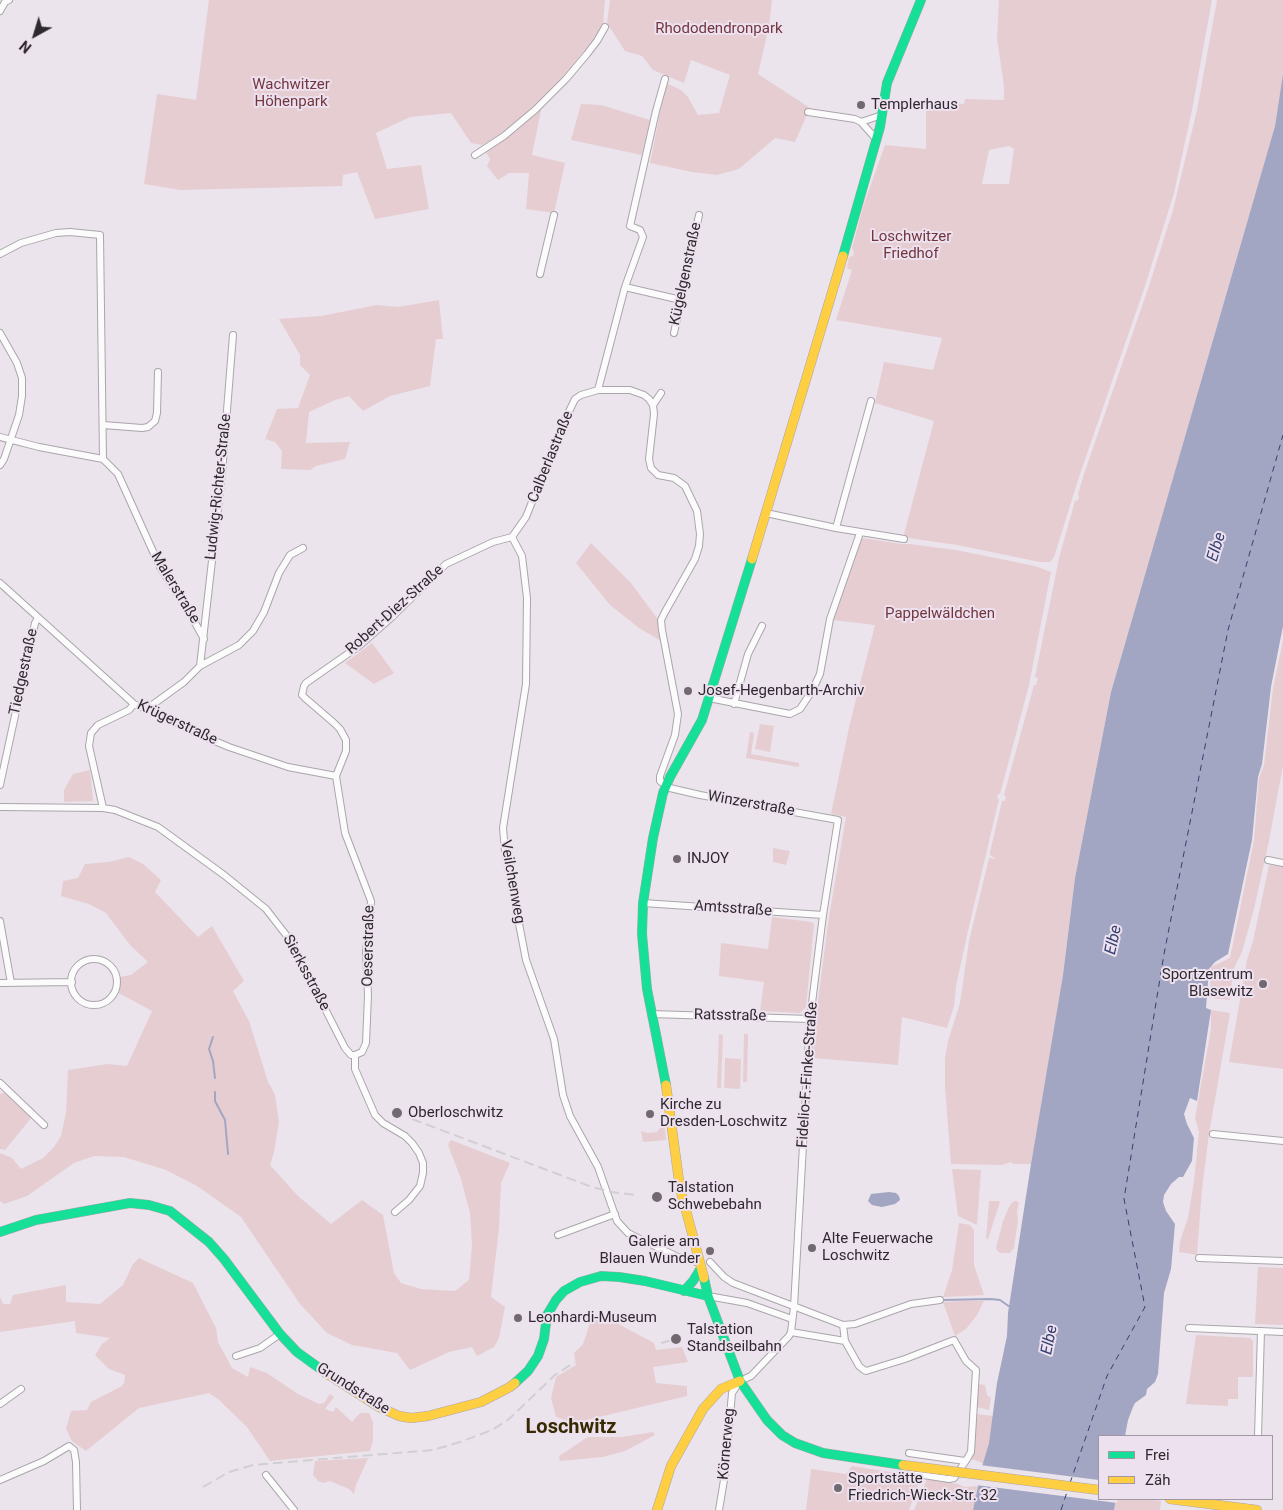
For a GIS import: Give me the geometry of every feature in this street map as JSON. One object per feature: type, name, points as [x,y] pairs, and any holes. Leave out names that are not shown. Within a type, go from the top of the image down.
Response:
[{"type":"main road","points":[[921,0],[887,83],[877,140],[826,316],[702,720],[666,786],[655,829],[643,903],[644,965],[651,1014],[667,1088],[680,1188],[704,1264],[708,1296],[740,1381],[766,1420],[782,1435],[796,1443],[810,1450],[828,1454],[1098,1490]]},
{"type":"main road","name":"Grundstraße","points":[[0,1232],[36,1220],[122,1204],[143,1204],[163,1208],[182,1219],[210,1242],[280,1334],[297,1352],[379,1407],[399,1416],[419,1418],[481,1402],[500,1393],[521,1377],[534,1363],[541,1350],[546,1319],[552,1305],[564,1291],[580,1282],[601,1276],[620,1277],[708,1296]]},
{"type":"main road","points":[[684,1291],[704,1264]]},
{"type":"main road","points":[[657,1510],[671,1466],[702,1409],[720,1389],[740,1381]]},
{"type":"main road","points":[[1178,1500],[1257,1510]]},
{"type":"street","points":[[0,11],[6,1]]},
{"type":"street","points":[[475,155],[504,136],[541,104],[587,54],[605,27]]},
{"type":"street","points":[[598,390],[625,287],[643,237],[640,230],[630,226],[665,79]]},
{"type":"street","points":[[808,112],[855,119],[861,122],[877,140]]},
{"type":"street","points":[[861,122],[882,115]]},
{"type":"street","points":[[540,274],[554,215]]},
{"type":"street","name":"Kügelgenstraße","points":[[674,333],[699,215]]},
{"type":"street","points":[[0,254],[21,243],[56,233],[70,232],[100,235],[104,459],[40,447],[0,437]]},
{"type":"street","points":[[625,287],[680,300]]},
{"type":"street","points":[[0,333],[17,363],[22,378],[19,415],[4,459],[0,464]]},
{"type":"street","name":"Ludwig-Richter-Straße","points":[[204,639],[222,473],[233,335]]},
{"type":"street","points":[[103,425],[142,428],[148,427],[155,421],[157,414],[158,372]]},
{"type":"street","name":"Calberlastraße","points":[[512,537],[530,509],[539,481],[570,406],[575,399],[581,395],[598,390],[630,390],[644,395],[653,405]]},
{"type":"street","points":[[661,393],[653,405],[649,460],[651,468],[658,474],[674,478],[685,486],[697,511],[700,534],[695,559],[664,612],[662,620],[662,630],[678,714],[675,735],[660,776],[660,781],[666,786]]},
{"type":"street","points":[[836,528],[871,400]]},
{"type":"street","name":"Malerstraße","points":[[104,459],[118,474],[160,567],[204,639],[200,666]]},
{"type":"street","points":[[766,513],[836,528],[904,539]]},
{"type":"street","points":[[709,698],[790,714],[800,709],[806,702],[820,674],[830,619],[860,532]]},
{"type":"street","name":"Robert-Diez-Straße","points":[[336,776],[346,751],[346,740],[334,723],[302,695],[306,683],[360,646],[446,564],[493,542],[512,537]]},
{"type":"street","name":"Veilchenweg","points":[[512,537],[522,556],[527,598],[526,684],[503,828],[505,851],[526,960],[554,1039],[563,1095],[570,1116],[598,1168],[617,1220],[628,1233],[678,1257],[704,1264]]},
{"type":"street","points":[[148,708],[184,682],[200,666],[239,645],[253,631],[264,612],[279,573],[290,555],[303,548]]},
{"type":"street","name":"Krügerstraße","points":[[0,583],[134,704],[148,708],[211,741],[272,762],[336,776]]},
{"type":"street","name":"Tiedgestraße","points":[[0,785],[35,623],[38,618]]},
{"type":"street","points":[[734,704],[748,654],[762,626]]},
{"type":"street","points":[[103,808],[89,746],[91,733],[98,725],[129,710],[134,704]]},
{"type":"street","name":"Oeserstraße","points":[[336,776],[347,839],[370,901],[370,922],[366,950],[368,1003],[366,1043],[362,1052],[354,1055]]},
{"type":"street","name":"Winzerstraße","points":[[666,786],[700,795],[838,820]]},
{"type":"street","name":"Sierksstraße","points":[[0,807],[103,808],[115,810],[158,827],[224,875],[266,909],[290,940],[345,1048],[354,1055],[355,1069],[375,1115],[383,1123],[405,1136],[419,1153],[423,1173],[417,1191],[395,1212]]},
{"type":"street","name":"Fidelio-F.-Finke-Straße","points":[[791,1332],[810,1019],[823,915],[838,820]]},
{"type":"street","points":[[1268,860],[1283,863]]},
{"type":"street","name":"Amtsstraße","points":[[643,903],[823,915]]},
{"type":"street","points":[[0,921],[11,983]]},
{"type":"street","points":[[93,960],[110,966],[116,976],[117,983],[111,998],[101,1004],[94,1005],[82,1002],[73,990],[72,982],[74,971],[79,965],[93,960]]},
{"type":"street","points":[[0,983],[72,982]]},
{"type":"street","name":"Ratsstraße","points":[[651,1014],[810,1019]]},
{"type":"street","points":[[0,1084],[44,1125]]},
{"type":"street","points":[[1213,1134],[1283,1141]]},
{"type":"street","points":[[558,1235],[615,1214]]},
{"type":"street","points":[[1199,1258],[1283,1261]]},
{"type":"street","points":[[704,1264],[733,1283],[843,1325],[855,1324],[912,1304],[940,1300]]},
{"type":"street","points":[[708,1296],[747,1303],[792,1319]]},
{"type":"street","points":[[843,1325],[845,1340],[859,1366],[866,1371],[905,1359],[954,1340],[966,1361],[976,1370],[971,1452],[954,1478],[917,1474]]},
{"type":"street","points":[[1189,1328],[1283,1332]]},
{"type":"street","points":[[1258,1435],[1261,1331]]},
{"type":"street","points":[[740,1381],[751,1376],[791,1332],[845,1340]]},
{"type":"street","points":[[236,1356],[260,1348],[280,1334]]},
{"type":"street","name":"Körnerweg","points":[[719,1510],[725,1474],[731,1396],[732,1391],[740,1381]]},
{"type":"street","points":[[0,1404],[21,1389]]},
{"type":"street","points":[[0,1480],[44,1461],[66,1447],[73,1448],[76,1462],[77,1510]]},
{"type":"street","points":[[909,1452],[965,1461]]},
{"type":"street","points":[[266,1475],[294,1510]]},
{"type":"street","points":[[923,1481],[929,1476]]},
{"type":"green space","name":"Wachwitzer Höhenpark","points":[[209,0],[605,0],[603,25],[592,41],[564,75],[508,130],[482,145],[471,143],[451,113],[410,117],[376,133],[387,169],[421,165],[429,209],[375,219],[357,172],[343,175],[342,186],[180,190],[144,184],[157,94],[196,100]]},
{"type":"green space","name":"Rhododendronpark","points":[[610,0],[772,0],[769,26],[758,74],[810,108],[795,142],[775,138],[739,169],[717,175],[650,163],[666,83],[681,90],[688,97],[698,115],[719,113],[730,75],[691,60],[684,83],[653,70],[642,56],[625,51],[607,23]]},
{"type":"green space","name":"Loschwitzer Friedhof","points":[[999,0],[1212,0],[1192,110],[1174,193],[1145,286],[1080,474],[1054,557],[1050,562],[1040,562],[957,545],[908,538],[904,534],[934,421],[875,403],[884,362],[933,370],[942,338],[836,320],[852,270],[847,268],[849,257],[853,256],[854,253],[852,248],[863,207],[885,145],[926,149],[926,106],[913,105],[913,101],[964,104],[965,99],[1004,100],[1004,86],[997,39]],"holes":[[[1009,146],[1014,149],[1009,184],[982,184],[989,150]]]},
{"type":"green space","points":[[1217,0],[1283,0],[1283,74],[1275,126],[1111,692],[1075,878],[1063,975],[1031,1164],[1013,1164],[1011,1162],[1002,1165],[951,1164],[945,1087],[945,1058],[948,1041],[960,1003],[969,941],[989,858],[996,859],[990,855],[990,852],[1002,801],[1005,801],[1006,797],[1004,795],[1034,685],[1036,685],[1038,678],[1035,677],[1059,558],[1075,501],[1078,500],[1084,474],[1149,286],[1173,210],[1197,110]]},
{"type":"green space","points":[[581,104],[601,105],[650,120],[642,155],[571,140]]},
{"type":"green space","points":[[542,106],[532,155],[565,163],[554,213],[526,209],[529,173],[509,173],[498,180],[487,166],[490,159],[486,152],[524,124]]},
{"type":"green space","points":[[439,300],[443,339],[436,339],[430,386],[390,396],[363,411],[349,396],[309,412],[306,443],[350,442],[345,459],[316,466],[310,470],[281,469],[282,451],[275,442],[265,439],[277,409],[298,408],[310,375],[300,365],[300,355],[279,319],[321,316],[377,305],[398,307]]},
{"type":"green space","name":"Pappelwäldchen","points":[[862,538],[956,550],[1035,566],[1051,572],[1029,685],[1000,794],[998,794],[997,798],[999,799],[956,986],[954,1006],[947,1028],[902,1017],[898,1065],[813,1058],[815,1023],[829,917],[846,817],[831,814],[850,723],[875,625],[833,620]]},
{"type":"green space","points":[[591,543],[631,583],[659,621],[661,641],[639,628],[610,605],[576,563]]},
{"type":"green space","points":[[1283,640],[1283,765],[1269,841],[1242,952],[1233,970],[1230,1000],[1210,998],[1211,967],[1230,958],[1254,840],[1259,778],[1264,765],[1273,688]]},
{"type":"green space","points":[[372,643],[394,673],[374,684],[345,663]]},
{"type":"green space","points":[[760,724],[774,726],[770,752],[755,749]]},
{"type":"green space","points":[[750,732],[754,733],[751,754],[799,763],[799,767],[746,758]]},
{"type":"green space","points":[[90,770],[93,801],[64,802],[64,790],[73,774]]},
{"type":"green space","points":[[773,848],[790,851],[786,865],[773,862]]},
{"type":"green space","points":[[129,857],[143,864],[161,880],[155,892],[198,937],[212,926],[244,981],[233,991],[249,1021],[269,1085],[275,1095],[279,1122],[270,1165],[298,1196],[331,1224],[362,1200],[383,1215],[394,1273],[401,1283],[421,1289],[455,1291],[469,1280],[472,1245],[470,1213],[461,1179],[448,1145],[451,1140],[510,1163],[501,1183],[499,1228],[491,1297],[505,1307],[499,1338],[494,1347],[477,1356],[472,1347],[449,1352],[410,1370],[397,1353],[352,1345],[327,1333],[300,1304],[241,1217],[197,1186],[166,1170],[124,1157],[94,1156],[74,1163],[27,1196],[4,1204],[0,1201],[0,1153],[12,1158],[21,1169],[43,1158],[54,1147],[61,1136],[66,1112],[68,1070],[108,1064],[127,1066],[152,1011],[117,992],[120,977],[131,975],[148,962],[130,945],[106,913],[89,904],[61,896],[63,881],[78,878],[85,864],[109,862]]},
{"type":"green space","name":"Sportzentrum Blasewitz","points":[[1269,865],[1283,867],[1283,1069],[1229,1062],[1247,960],[1253,941]]},
{"type":"green space","points":[[772,917],[814,924],[806,1007],[800,1013],[760,1011],[764,982],[719,976],[721,943],[768,949]]},
{"type":"green space","points":[[1211,1010],[1230,1013],[1209,1134],[1202,1189],[1197,1255],[1179,1252],[1180,1241],[1188,1218],[1194,1181],[1199,1132],[1195,1118],[1211,1029]]},
{"type":"green space","points":[[719,1034],[723,1035],[721,1088],[717,1088]]},
{"type":"green space","points":[[744,1034],[748,1034],[747,1082],[743,1082]]},
{"type":"green space","points":[[725,1058],[741,1059],[740,1089],[724,1088]]},
{"type":"green space","points":[[6,1092],[32,1117],[5,1150],[0,1149],[0,1094]]},
{"type":"green space","points":[[664,1122],[666,1140],[643,1142],[641,1131],[648,1133],[657,1132]]},
{"type":"green space","points":[[952,1169],[981,1170],[977,1225],[958,1216]]},
{"type":"green space","points":[[989,1201],[1000,1202],[988,1239],[986,1239]]},
{"type":"green space","points":[[1017,1201],[1019,1203],[1017,1211],[1018,1220],[1014,1248],[1010,1253],[998,1252],[996,1248],[1003,1221],[1010,1205]]},
{"type":"green space","points":[[959,1223],[970,1225],[974,1230],[974,1265],[984,1295],[943,1297],[952,1270]]},
{"type":"green space","points":[[139,1258],[193,1283],[216,1328],[218,1342],[232,1368],[248,1377],[250,1367],[267,1373],[298,1394],[319,1404],[324,1403],[330,1394],[334,1397],[325,1409],[333,1412],[336,1407],[352,1422],[360,1413],[369,1413],[373,1422],[373,1441],[370,1451],[270,1461],[247,1427],[209,1393],[139,1408],[86,1451],[72,1441],[66,1429],[71,1411],[87,1410],[91,1402],[122,1386],[124,1383],[125,1375],[109,1369],[95,1355],[102,1344],[110,1338],[76,1333],[75,1321],[0,1332],[0,1297],[3,1304],[10,1304],[13,1295],[66,1285],[66,1302],[100,1304],[123,1285],[133,1264]]},
{"type":"green space","points":[[1258,1267],[1283,1268],[1283,1325],[1255,1324]]},
{"type":"green space","points":[[984,1301],[977,1315],[966,1329],[955,1336],[943,1302]]},
{"type":"green space","points":[[598,1317],[609,1319],[654,1343],[656,1350],[682,1347],[688,1362],[653,1367],[656,1383],[687,1386],[687,1396],[574,1423],[556,1417],[551,1398],[556,1377],[576,1365],[574,1353],[583,1344],[590,1323]]},
{"type":"green space","points":[[1196,1335],[1250,1338],[1253,1341],[1253,1377],[1238,1377],[1238,1399],[1228,1399],[1228,1406],[1186,1404]]},
{"type":"green space","points":[[979,1384],[985,1385],[987,1395],[991,1398],[989,1410],[977,1407]]},
{"type":"green space","points":[[976,1414],[993,1416],[989,1443],[983,1463],[971,1459]]},
{"type":"green space","points":[[653,1432],[655,1435],[625,1451],[603,1457],[560,1461],[559,1456],[588,1437],[622,1437]]},
{"type":"green space","points":[[368,1458],[354,1494],[349,1489],[330,1481],[323,1483],[318,1481],[313,1475],[315,1461]]},
{"type":"green space","name":"Sportstätte Friedrich-Wieck-Str. 32","points":[[852,1466],[921,1477],[909,1510],[806,1510],[811,1469],[846,1474]]},
{"type":"green space","points":[[927,1479],[958,1484],[964,1487],[978,1486],[973,1510],[914,1510]]},
{"type":"green space","points":[[1116,1500],[1161,1501],[1160,1510],[1114,1510]]},
{"type":"water","name":"Elbe","points":[[1283,74],[1283,626],[1271,687],[1262,764],[1258,777],[1252,840],[1228,954],[1215,962],[1209,969],[1206,1008],[1211,1010],[1197,1101],[1190,1098],[1184,1114],[1194,1138],[1192,1161],[1183,1177],[1179,1177],[1171,1184],[1164,1195],[1163,1202],[1166,1211],[1175,1224],[1171,1269],[1164,1293],[1158,1374],[1155,1382],[1147,1389],[1146,1395],[1135,1403],[1128,1420],[1125,1435],[1098,1435],[1098,1500],[1116,1500],[1114,1510],[973,1510],[989,1443],[997,1383],[1007,1336],[1008,1313],[1031,1164],[1063,975],[1075,878],[1111,692],[1275,126]]},
{"type":"water","points":[[896,1193],[900,1200],[895,1204],[882,1207],[872,1205],[868,1201],[871,1194]]},
{"type":"pier","points":[[980,1465],[1098,1480],[1098,1500],[1118,1500],[1117,1503],[976,1485]]},
{"type":"waterway","points":[[213,1037],[209,1049],[215,1078]]},
{"type":"waterway","points":[[215,1092],[215,1101],[225,1120],[228,1154]]},
{"type":"waterway","points":[[943,1300],[991,1299],[1000,1300],[1010,1307]]},
{"type":"ferry route","points":[[1070,1483],[1107,1376],[1145,1307],[1124,1199],[1164,954],[1228,630],[1283,435]]},
{"type":"ferry route","points":[[1061,1510],[1068,1489]]},
{"type":"railway","points":[[412,1119],[592,1187],[635,1195]]},
{"type":"railway","points":[[661,1343],[676,1339]]},
{"type":"railway","points":[[203,1487],[229,1472],[253,1465],[433,1450],[460,1442],[492,1430],[508,1420],[555,1375],[575,1362]]},
{"type":"traffic: fast","points":[[843,256],[880,127],[887,83],[921,0]]},
{"type":"traffic: fast","points":[[666,1085],[647,989],[642,934],[643,903],[653,838],[663,793],[702,720],[752,559]]},
{"type":"traffic: fast","points":[[0,1232],[36,1220],[130,1203],[149,1205],[170,1211],[209,1242],[280,1334],[297,1352],[326,1373]]},
{"type":"traffic: fast","points":[[684,1291],[701,1268]]},
{"type":"traffic: fast","points":[[515,1383],[528,1371],[538,1356],[544,1339],[547,1315],[556,1300],[564,1291],[580,1282],[601,1276],[619,1277],[645,1281],[708,1296]]},
{"type":"traffic: fast","points":[[704,1278],[708,1296],[740,1381],[767,1420],[782,1435],[795,1443],[823,1453],[903,1465]]},
{"type":"traffic: slow","points":[[752,559],[843,256]]},
{"type":"traffic: slow","points":[[666,1085],[680,1188],[704,1278]]},
{"type":"traffic: slow","points":[[326,1373],[379,1407],[399,1416],[411,1418],[428,1416],[481,1402],[515,1383]]},
{"type":"traffic: slow","points":[[657,1510],[671,1466],[703,1409],[721,1389],[740,1381]]},
{"type":"traffic: slow","points":[[903,1465],[1098,1490]]},
{"type":"traffic: slow","points":[[1178,1500],[1257,1510]]},
{"type":"place","name":"Templerhaus","points":[[861,105]]},
{"type":"place","name":"Josef-Hegenbarth-Archiv","points":[[688,691]]},
{"type":"place","name":"INJOY","points":[[677,859]]},
{"type":"place","name":"Sportzentrum Blasewitz","points":[[1263,984]]},
{"type":"place","name":"Oberloschwitz","points":[[397,1113]]},
{"type":"place","name":"Kirche zu Dresden-Loschwitz","points":[[650,1114]]},
{"type":"place","name":"Talstation Schwebebahn","points":[[657,1197]]},
{"type":"place","name":"Alte Feuerwache Loschwitz","points":[[812,1248]]},
{"type":"place","name":"Galerie am Blauen Wunder","points":[[710,1251]]},
{"type":"place","name":"Leonhardi-Museum","points":[[518,1318]]},
{"type":"place","name":"Talstation Standseilbahn","points":[[676,1339]]},
{"type":"place","name":"Sportstätte Friedrich-Wieck-Str. 32","points":[[838,1488]]},
{"type":"district","name":"Loschwitz","points":[[571,1428]]}]
